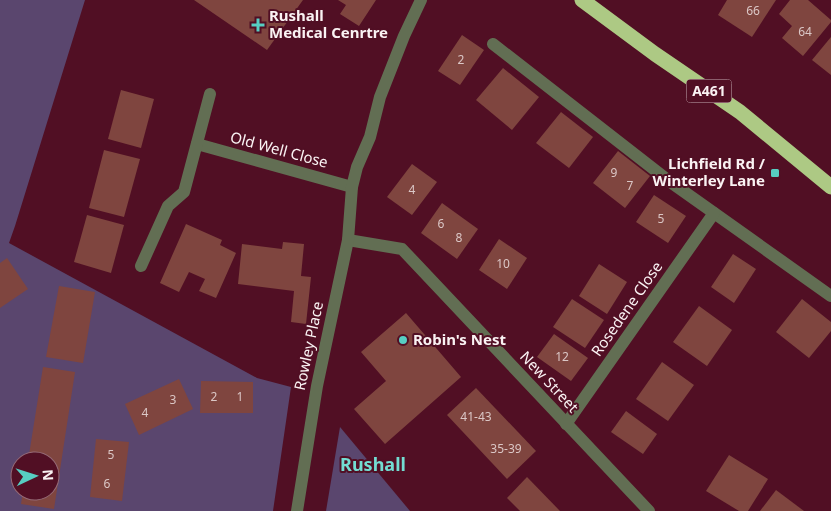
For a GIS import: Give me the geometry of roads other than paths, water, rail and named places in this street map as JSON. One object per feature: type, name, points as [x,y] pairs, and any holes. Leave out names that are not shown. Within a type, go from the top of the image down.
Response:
[{"type":"highway","name":"A461","points":[[582,0],[655,54],[740,112],[831,187]]},
{"type":"street","points":[[352,187],[357,167],[370,136],[380,97],[420,0]]},
{"type":"street","points":[[493,44],[669,181],[831,296]]},
{"type":"street","points":[[141,266],[168,206],[184,192],[210,94]]},
{"type":"street","name":"Old Well Close","points":[[197,144],[352,187]]},
{"type":"street","name":"Rowley Place","points":[[296,511],[316,386],[348,240],[352,187]]},
{"type":"street","name":"Rosedene Close","points":[[566,424],[714,213]]},
{"type":"street","name":"New Street","points":[[348,240],[402,249],[649,511]]},
{"type":"place","name":"Rushall Medical Cenrtre","points":[[258,25]]},
{"type":"place","name":"Lichfield Rd / Winterley Lane","points":[[775,173]]},
{"type":"place","name":"Robin's Nest","points":[[403,340]]},
{"type":"district","name":"Rushall","points":[[373,465]]}]
